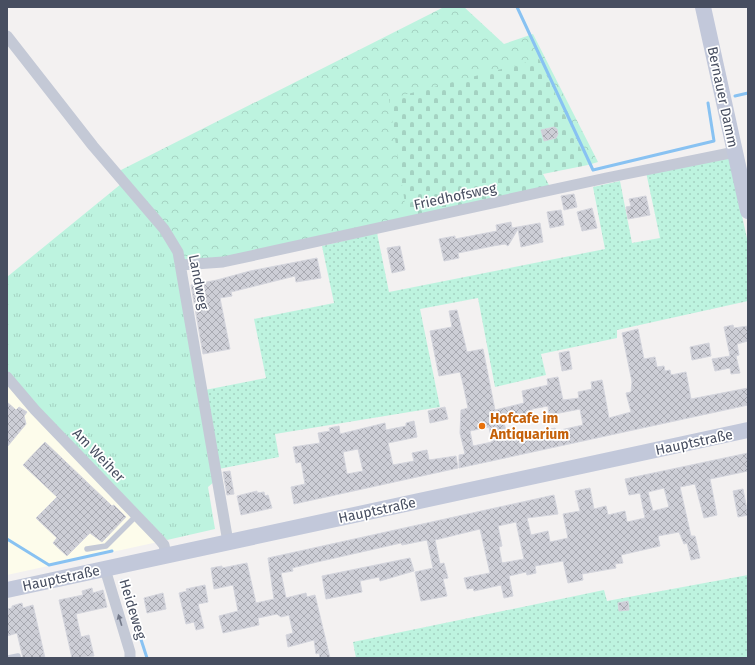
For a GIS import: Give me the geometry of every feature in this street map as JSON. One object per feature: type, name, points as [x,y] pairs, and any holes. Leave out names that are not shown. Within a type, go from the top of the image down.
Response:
[{"type":"main road","name":"Bernauer Damm","points":[[703,7],[748,211]]},
{"type":"main road","name":"Hauptstraße","points":[[7,590],[748,430]]},
{"type":"street","name":"Landweg","points":[[7,36],[93,146],[164,229],[178,252],[181,265],[181,278],[190,314],[228,542]]},
{"type":"street","name":"Friedhofsweg","points":[[181,265],[223,262],[606,178],[735,152]]},
{"type":"street","name":"Am Weiher","points":[[7,377],[35,410],[164,545],[166,555]]},
{"type":"street","name":"Heideweg","points":[[105,569],[130,652],[130,658]]},
{"type":"lane","points":[[87,549],[106,546],[137,516]]},
{"type":"lane","points":[[8,658],[18,656]]},
{"type":"shaded area","points":[[7,372],[167,540],[7,575]]},
{"type":"green space","points":[[444,7],[464,7],[504,44],[533,34],[598,162],[588,165],[547,89],[422,214],[222,261],[182,264],[121,176],[121,170]]},
{"type":"green space","points":[[539,59],[588,165],[543,174],[550,187],[407,217],[389,99]]},
{"type":"green space","points":[[729,157],[748,243],[748,301],[617,330],[617,338],[541,354],[546,375],[495,387],[478,298],[420,309],[440,407],[275,434],[279,457],[219,469],[205,390],[266,378],[254,319],[334,303],[322,246],[377,233],[389,292],[605,249],[593,187],[620,181],[632,243],[660,238],[646,172]]},
{"type":"green space","points":[[121,184],[178,252],[215,481],[208,487],[215,529],[167,540],[45,415],[7,372],[7,277]]},
{"type":"green space","points":[[748,575],[748,658],[356,658],[353,642],[604,590],[607,601]]},
{"type":"building","points":[[554,127],[557,129],[558,134],[556,138],[544,141],[541,130]]},
{"type":"building","points":[[574,194],[577,207],[564,210],[561,196]]},
{"type":"building","points":[[646,196],[650,215],[628,219],[626,207],[631,206],[629,199]]},
{"type":"building","points":[[592,208],[597,228],[582,231],[577,212]]},
{"type":"building","points":[[561,210],[564,225],[550,228],[547,212]]},
{"type":"building","points":[[511,222],[512,228],[540,223],[543,242],[521,247],[518,229],[508,246],[505,244],[458,253],[459,258],[444,261],[439,239],[455,236],[455,239],[497,231],[496,225]]},
{"type":"building","points":[[400,246],[405,270],[392,273],[387,248]]},
{"type":"building","points":[[317,258],[321,278],[296,282],[295,276],[231,292],[232,296],[220,298],[230,349],[203,354],[191,285],[250,271]]},
{"type":"building","points":[[457,310],[467,352],[483,349],[495,410],[524,403],[522,391],[548,385],[547,379],[558,377],[563,400],[579,398],[578,392],[592,389],[591,382],[602,380],[609,418],[631,412],[626,393],[631,392],[632,382],[622,333],[638,329],[644,359],[655,357],[657,367],[664,366],[665,371],[670,370],[671,375],[686,372],[691,399],[748,388],[748,405],[459,468],[459,455],[465,454],[460,433],[461,410],[468,408],[463,384],[460,372],[439,376],[430,331],[452,327],[449,311]],"holes":[[[548,406],[549,415],[580,409],[583,425],[556,431],[555,428],[508,439],[503,419],[532,413],[532,409]],[[489,427],[492,442],[473,446],[470,431]]]},
{"type":"building","points":[[733,325],[734,328],[748,326],[748,341],[737,344],[739,355],[736,356],[740,373],[731,374],[730,368],[715,371],[712,359],[730,356],[724,327]]},
{"type":"building","points":[[709,343],[711,356],[692,360],[690,347]]},
{"type":"building","points":[[569,351],[572,369],[562,371],[559,353]]},
{"type":"building","points":[[7,402],[16,410],[19,407],[27,412],[24,416],[26,424],[7,447]]},
{"type":"building","points":[[445,407],[448,419],[430,423],[428,411]]},
{"type":"building","points":[[414,421],[417,437],[388,443],[393,465],[414,461],[412,453],[427,450],[429,460],[456,456],[458,468],[294,504],[291,487],[305,484],[301,462],[296,463],[293,447],[320,443],[318,433],[330,431],[329,428],[339,426],[340,434],[385,423],[386,430],[406,426],[406,423]],"holes":[[[358,449],[363,471],[347,474],[343,452]]]},
{"type":"building","points":[[45,442],[112,506],[114,505],[126,517],[102,542],[90,533],[67,556],[53,543],[57,538],[36,518],[57,497],[23,465]]},
{"type":"building","points":[[748,453],[748,471],[710,479],[717,515],[704,518],[695,484],[680,487],[691,536],[695,536],[700,558],[691,560],[687,543],[684,544],[679,532],[658,536],[660,546],[621,555],[623,563],[615,564],[616,568],[582,574],[583,580],[568,583],[563,561],[535,566],[536,573],[527,575],[526,572],[509,576],[513,596],[504,598],[501,585],[474,591],[473,588],[467,589],[464,578],[490,573],[480,529],[435,540],[440,564],[444,563],[448,578],[443,579],[447,596],[421,601],[415,572],[433,568],[427,540],[402,545],[401,543],[292,568],[293,571],[281,573],[286,598],[306,593],[307,597],[315,595],[330,658],[320,658],[319,653],[316,654],[314,640],[288,647],[286,635],[293,633],[289,615],[281,617],[277,614],[258,618],[259,625],[223,633],[219,616],[238,611],[233,585],[214,589],[211,568],[222,566],[222,568],[247,563],[256,603],[274,599],[268,558],[554,495],[558,514],[527,518],[531,535],[548,531],[550,542],[568,538],[563,514],[580,511],[575,491],[590,488],[594,509],[606,506],[608,515],[625,511],[627,522],[645,518],[640,493],[629,495],[625,479]],"holes":[[[664,488],[669,507],[653,511],[648,492]],[[516,522],[524,559],[502,563],[499,547],[502,546],[498,526]]]},
{"type":"building","points":[[230,471],[234,494],[227,495],[223,472]]},
{"type":"building","points":[[743,489],[748,515],[738,517],[733,491]]},
{"type":"building","points":[[257,491],[257,493],[264,492],[265,496],[268,495],[272,508],[241,515],[237,496]]},
{"type":"building","points":[[410,558],[414,571],[380,581],[379,577],[360,581],[362,592],[326,599],[322,576]]},
{"type":"building","points":[[205,585],[208,602],[198,604],[204,628],[196,630],[194,622],[186,624],[179,593],[187,591],[186,589]]},
{"type":"building","points":[[92,588],[93,593],[103,590],[107,607],[76,614],[81,637],[89,635],[94,656],[72,658],[59,600],[83,595],[82,591]]},
{"type":"building","points":[[163,593],[166,609],[147,613],[144,598]]},
{"type":"building","points":[[628,601],[629,610],[619,611],[618,603]]},
{"type":"building","points":[[22,603],[23,608],[33,605],[45,658],[23,658],[17,633],[7,636],[7,609]]},
{"type":"waterway","points":[[517,7],[593,170],[714,141],[708,103]]},
{"type":"waterway","points":[[735,96],[748,93]]},
{"type":"waterway","points":[[7,539],[49,565],[112,551]]},
{"type":"waterway","points":[[122,581],[147,658]]},
{"type":"place","name":"Hofcafe im Antiquarium","points":[[482,426]]}]
